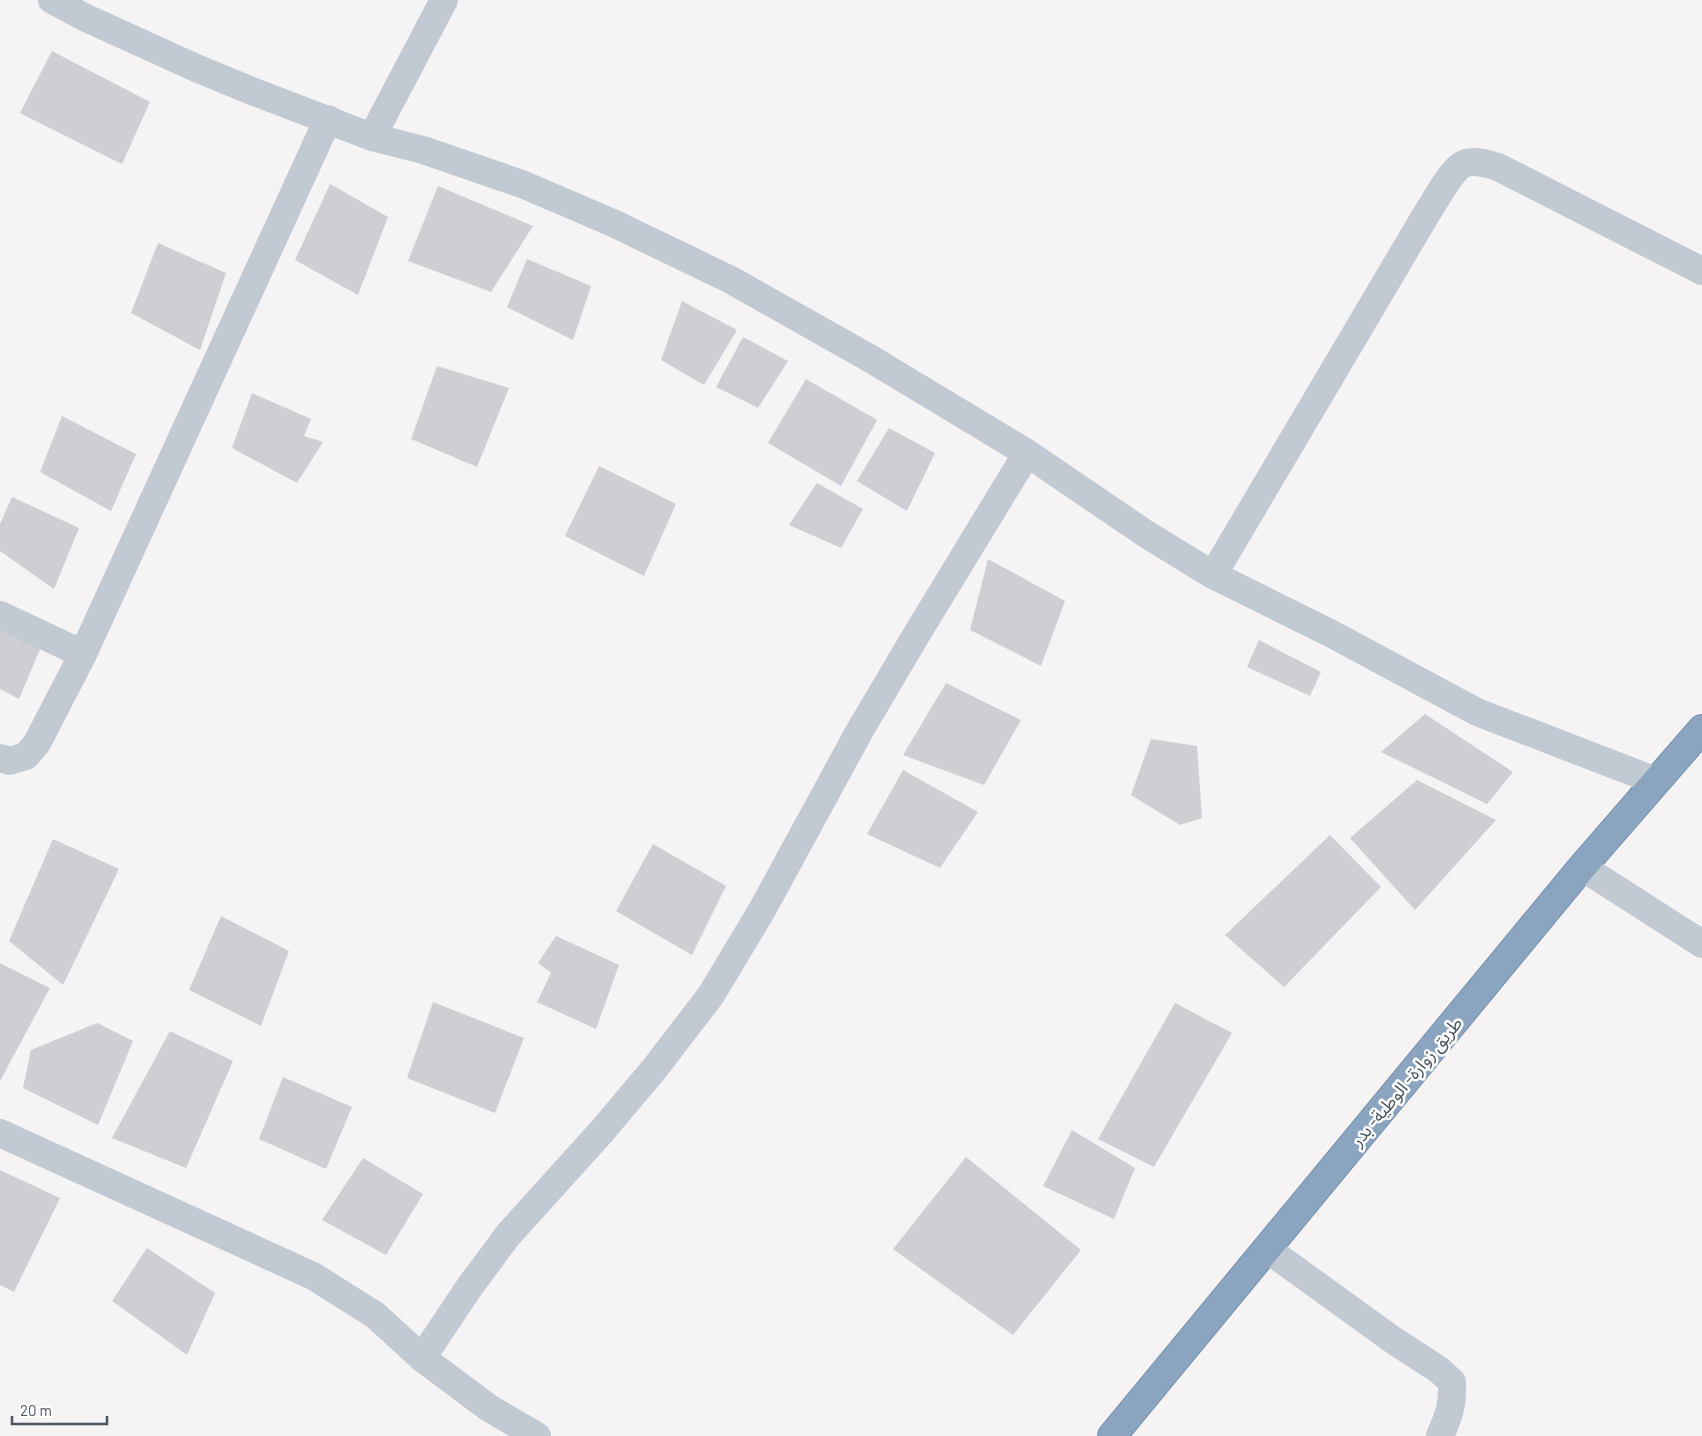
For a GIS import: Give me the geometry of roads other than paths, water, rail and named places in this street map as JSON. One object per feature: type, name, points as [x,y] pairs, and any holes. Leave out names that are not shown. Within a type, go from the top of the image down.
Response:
[{"type":"highway","name":"طريق زوارة- الوطية- بدر","points":[[1112,1436],[1582,867],[1702,730]]},
{"type":"street","points":[[52,0],[89,8],[196,68],[252,91],[328,118],[372,137],[423,150],[522,184],[613,223],[731,280],[871,359],[1027,453],[1146,534],[1213,575],[1330,633],[1476,712],[1656,781]]},
{"type":"street","points":[[372,137],[444,0]]},
{"type":"street","points":[[0,758],[10,762],[26,756],[37,743],[83,654],[328,118]]},
{"type":"street","points":[[1213,575],[1451,175],[1465,163],[1481,162],[1498,167],[1702,271]]},
{"type":"street","points":[[422,1358],[468,1289],[508,1234],[602,1131],[655,1068],[711,995],[762,910],[914,637],[1027,453]]},
{"type":"street","points":[[0,615],[83,654]]},
{"type":"street","points":[[1582,867],[1702,944]]},
{"type":"street","points":[[0,1133],[313,1276],[375,1316],[422,1358],[490,1408],[537,1436]]},
{"type":"street","points":[[1267,1249],[1393,1340],[1440,1370],[1452,1382],[1451,1409],[1440,1436]]}]
